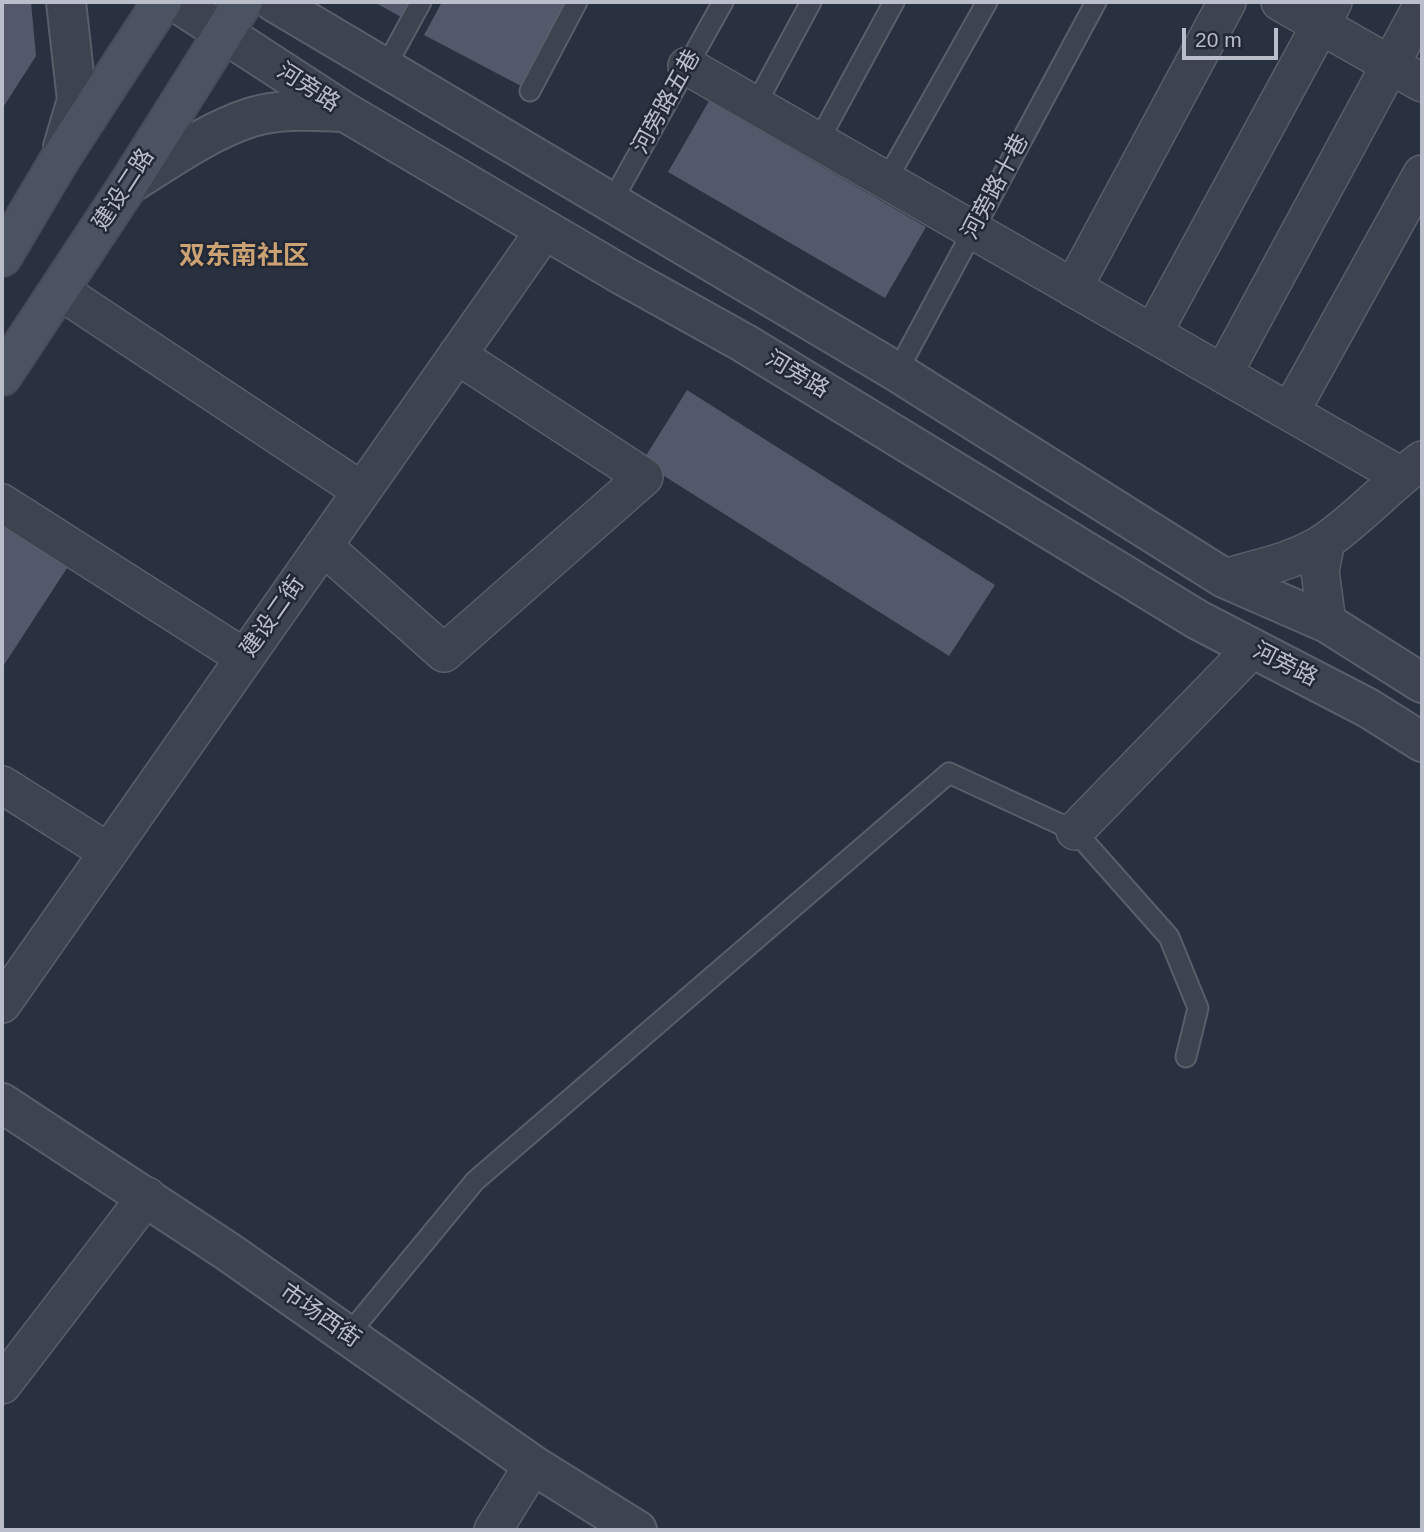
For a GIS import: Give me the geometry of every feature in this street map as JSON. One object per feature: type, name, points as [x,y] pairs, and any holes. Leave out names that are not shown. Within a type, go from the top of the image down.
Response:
[{"type":"main road","points":[[2,257],[60,159],[162,2]]},
{"type":"main road","name":"建设二路","points":[[2,376],[14,331],[58,290],[233,17]]},
{"type":"street","points":[[60,159],[77,100],[66,2]]},
{"type":"street","name":"河旁路","points":[[176,2],[233,17],[345,112],[744,343],[1198,620],[1368,708],[1422,742]]},
{"type":"street","points":[[274,2],[897,372],[1224,578],[1326,622],[1422,683]]},
{"type":"street","points":[[1073,288],[1227,2]]},
{"type":"street","points":[[1279,2],[1327,13],[1390,65],[1422,83]]},
{"type":"street","points":[[1223,374],[1422,6]]},
{"type":"street","points":[[1153,333],[1327,13]]},
{"type":"street","points":[[687,66],[1290,412],[1412,468],[1325,541],[1286,561],[1224,578]]},
{"type":"street","points":[[128,184],[203,139],[254,116],[308,110],[345,112]]},
{"type":"street","points":[[1290,412],[1422,174]]},
{"type":"street","name":"建设二街","points":[[2,1004],[545,230]]},
{"type":"street","points":[[58,290],[362,491]]},
{"type":"street","points":[[323,546],[444,653],[644,477],[457,355]]},
{"type":"street","points":[[2,503],[244,658]]},
{"type":"street","points":[[1325,541],[1320,571],[1326,622]]},
{"type":"street","points":[[1076,831],[1253,648]]},
{"type":"street","points":[[2,785],[108,852]]},
{"type":"street","name":"市场西街","points":[[2,1103],[146,1196],[533,1465],[637,1530]]},
{"type":"street","points":[[2,1385],[146,1196]]},
{"type":"street","points":[[493,1530],[533,1465]]},
{"type":"lane","points":[[385,68],[421,2]]},
{"type":"lane","points":[[530,91],[578,2]]},
{"type":"lane","name":"河旁路五巷","points":[[611,203],[723,2]]},
{"type":"lane","points":[[755,106],[811,2]]},
{"type":"lane","points":[[818,142],[894,2]]},
{"type":"lane","points":[[886,181],[987,2]]},
{"type":"lane","name":"河旁路十巷","points":[[897,372],[1096,2]]},
{"type":"lane","points":[[348,1335],[475,1181],[948,773],[1076,831],[1169,937],[1198,1008],[1186,1057]]},
{"type":"building","points":[[2,2],[31,2],[36,56],[2,109]]},
{"type":"building","points":[[374,2],[410,2],[401,17]]},
{"type":"building","points":[[442,2],[569,2],[523,87],[424,35]]},
{"type":"building","points":[[709,101],[926,227],[885,298],[668,172]]},
{"type":"building","points":[[687,390],[995,585],[949,656],[642,462]]},
{"type":"building","points":[[2,524],[69,565],[2,668]]},
{"type":"district","name":"双东南社区","points":[[244,257]]}]
